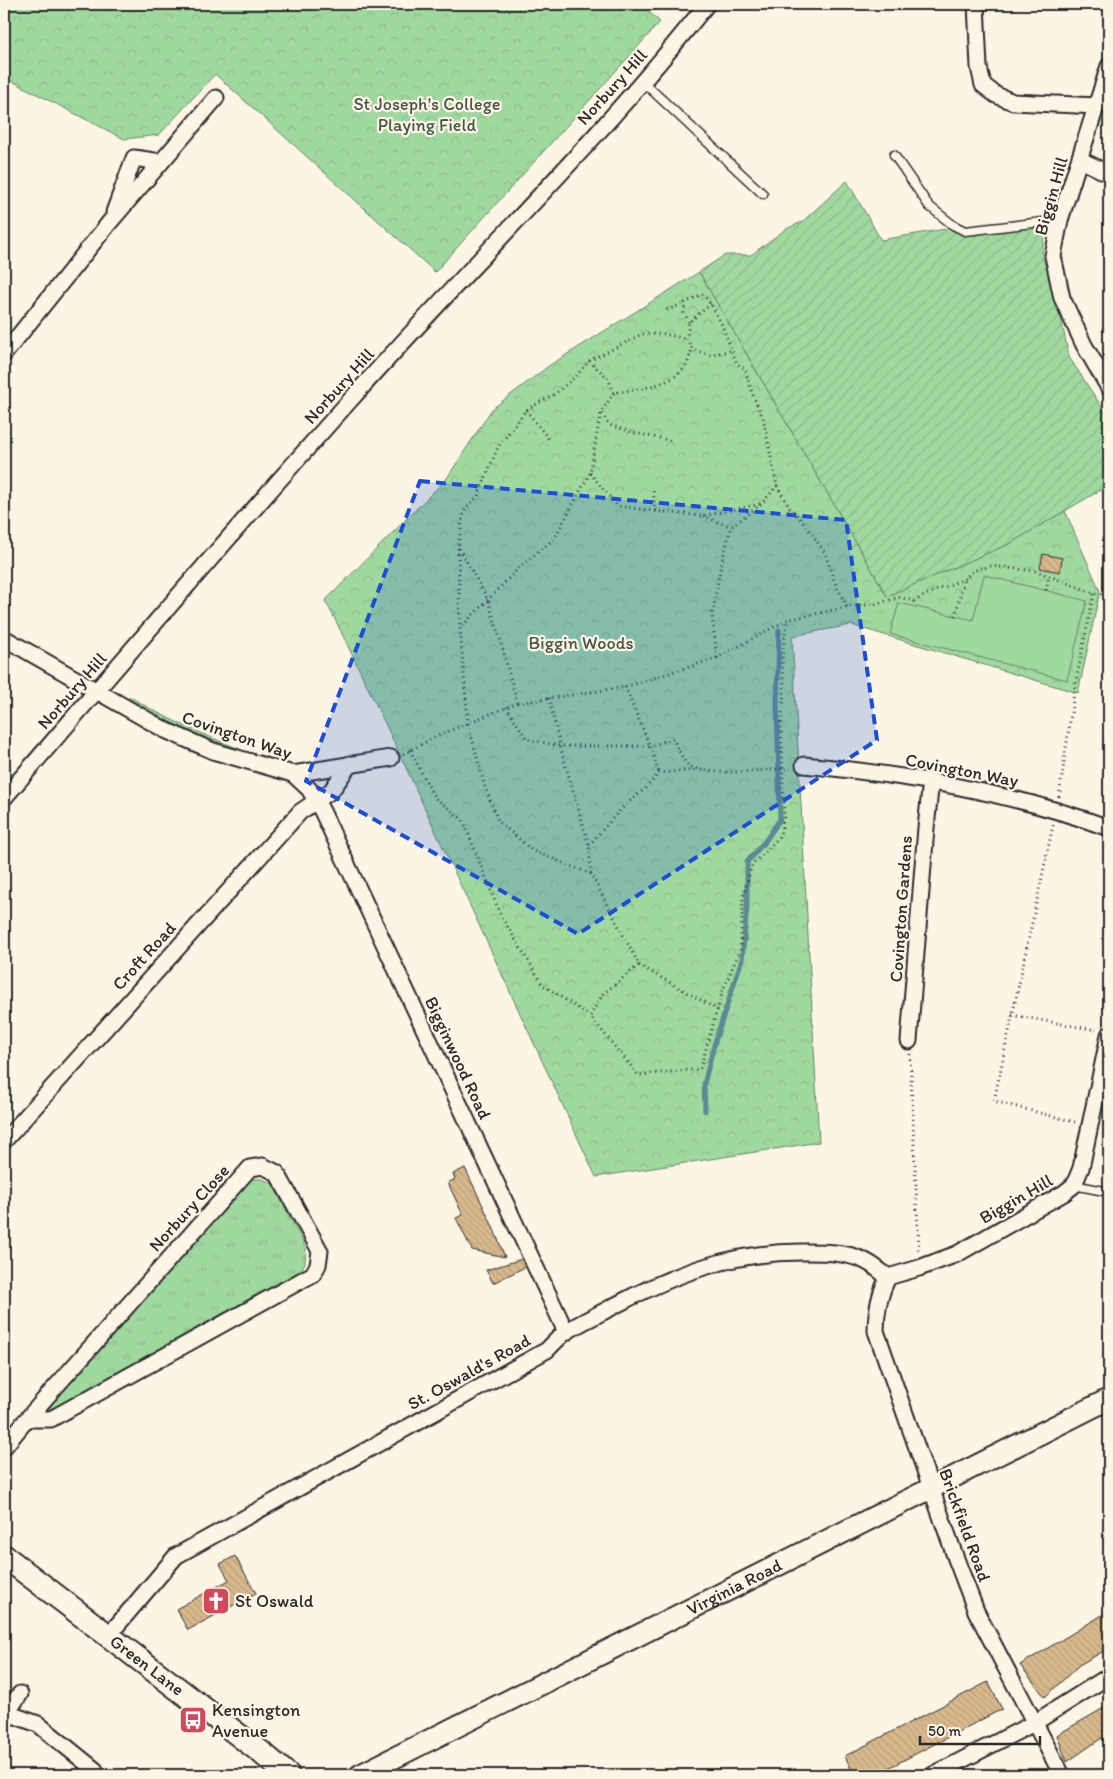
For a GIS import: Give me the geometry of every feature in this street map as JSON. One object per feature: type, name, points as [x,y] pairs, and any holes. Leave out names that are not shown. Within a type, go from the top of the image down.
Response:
[{"type":"main road","name":"Green Lane","points":[[4,1556],[262,1753],[288,1775]]},
{"type":"street","name":"Norbury Hill","points":[[4,798],[354,396],[642,81],[707,4]]},
{"type":"street","points":[[976,4],[979,67],[983,85],[996,95],[1013,102],[1096,106]]},
{"type":"street","name":"Biggin Hill","points":[[1109,66],[1081,160],[1060,220],[1053,256],[1062,298],[1084,345],[1109,388]]},
{"type":"street","points":[[4,354],[110,223],[216,98]]},
{"type":"street","points":[[110,223],[134,158],[161,162]]},
{"type":"street","points":[[1081,160],[1109,174]]},
{"type":"street","name":"Covington Way","points":[[4,638],[165,730],[213,751],[293,774],[395,757]]},
{"type":"street","name":"Croft Road","points":[[4,1141],[300,812],[331,791],[350,764]]},
{"type":"street","name":"Covington Way","points":[[804,765],[852,769],[931,780],[1057,810],[1109,828]]},
{"type":"street","name":"Bigginwood Road","points":[[293,774],[309,789],[316,800],[566,1332]]},
{"type":"street","name":"Covington Gardens","points":[[910,1041],[931,780]]},
{"type":"street","name":"Biggin Hill","points":[[888,1277],[920,1268],[957,1254],[1064,1193],[1074,1185],[1081,1168],[1106,1039]]},
{"type":"street","name":"Norbury Close","points":[[4,1447],[27,1419],[250,1168],[263,1166],[277,1173],[320,1251],[318,1265],[313,1274],[51,1419],[27,1419]]},
{"type":"street","name":"St. Oswald's Road","points":[[108,1636],[176,1556],[547,1350],[566,1332],[652,1286],[704,1266],[752,1255],[795,1251],[846,1255],[864,1260],[888,1277]]},
{"type":"street","name":"Brickfield Road","points":[[888,1277],[880,1294],[876,1314],[876,1331],[976,1611],[1062,1775]]},
{"type":"street","name":"Virginia Road","points":[[360,1775],[1109,1399]]},
{"type":"street","points":[[933,1775],[1034,1723],[1109,1676]]},
{"type":"street","points":[[20,1694],[6,1715],[38,1724],[95,1770]]},
{"type":"lane","points":[[642,81],[763,194]]},
{"type":"lane","points":[[894,155],[929,206],[953,225],[965,231],[1060,220]]},
{"type":"lane","points":[[1074,1185],[1109,1192]]},
{"type":"path","points":[[668,310],[702,294],[711,304],[733,350],[737,364],[745,369],[752,393],[763,418],[777,486],[790,508],[805,524],[825,553],[835,583],[847,607]]},
{"type":"path","points":[[460,628],[520,567],[554,539],[590,472],[600,412],[614,393],[649,387],[675,377],[687,365],[692,349],[687,339],[689,322],[684,313],[685,303]]},
{"type":"path","points":[[689,322],[711,304]]},
{"type":"path","points":[[591,874],[533,851],[498,822],[484,784],[468,723],[460,628],[458,546],[464,511],[478,496],[498,447],[526,410],[555,394],[576,376],[588,361],[642,334],[664,334],[687,339]]},
{"type":"path","points":[[692,349],[710,355],[733,350]]},
{"type":"path","points":[[588,361],[608,378],[614,393]]},
{"type":"path","points":[[526,410],[550,441]]},
{"type":"path","points":[[600,412],[609,425],[673,441]]},
{"type":"path","points":[[590,472],[617,506],[702,516],[731,527]]},
{"type":"path","points":[[717,658],[712,615],[721,565],[731,527],[761,504],[777,486]]},
{"type":"path","points":[[653,487],[655,511]]},
{"type":"path","points":[[702,516],[761,504]]},
{"type":"path","points":[[458,546],[488,600],[517,703]]},
{"type":"path","points":[[395,757],[468,723],[517,703],[625,687],[717,658],[787,620],[847,607],[877,604],[898,598],[914,602],[964,579],[973,571],[990,566],[1036,571],[1094,593],[1109,595]]},
{"type":"path","points":[[1046,590],[1049,576]]},
{"type":"path","points":[[955,616],[964,579]]},
{"type":"path","points":[[1090,1125],[994,1101],[1057,810],[1075,686],[1094,593]]},
{"type":"path","points":[[410,750],[434,797],[463,820],[501,916],[542,985],[590,1016],[638,1074],[700,1069],[723,990],[740,950],[743,897],[752,865],[774,843],[780,834],[784,816],[781,726],[784,693],[782,657],[787,620]]},
{"type":"path","points":[[625,687],[650,746],[659,773]]},
{"type":"path","points":[[549,698],[560,746],[589,846],[591,874],[639,964],[718,1010]]},
{"type":"path","points":[[506,707],[527,740],[560,746],[650,746],[673,739],[686,763],[697,770]]},
{"type":"path","points":[[589,846],[622,808],[647,787],[659,773],[697,770],[712,772],[783,769],[804,765]]},
{"type":"path","points":[[590,1016],[602,994],[639,964]]},
{"type":"path","points":[[1012,1015],[1106,1039]]},
{"type":"path","points":[[910,1041],[920,1268]]},
{"type":"highlighted area","points":[[420,481],[846,520],[877,740],[578,934],[306,781]]},
{"type":"green space","name":"St Joseph's College Playing Field","points":[[4,4],[640,4],[660,22],[435,272],[215,74],[159,135],[124,139],[4,77]]},
{"type":"green space","points":[[847,181],[881,240],[951,228],[962,235],[1045,226],[1042,257],[1055,289],[1069,357],[1109,418],[1109,485],[1009,544],[887,596],[699,272],[725,255],[751,255],[786,229],[802,222]]},
{"type":"green space","name":"Biggin Woods","points":[[699,272],[887,596],[1009,544],[1065,511],[1100,591],[1078,693],[851,625],[792,636],[819,1142],[596,1177],[395,744],[325,601],[447,478],[492,409],[550,365]]},
{"type":"green space","points":[[984,575],[1087,601],[1067,680],[890,634],[899,603],[973,620]]},
{"type":"green space","points":[[129,696],[169,718],[241,750],[164,721],[130,699]]},
{"type":"green space","points":[[249,1179],[262,1179],[272,1183],[306,1248],[305,1263],[299,1274],[55,1408],[46,1408]]},
{"type":"building","points":[[1043,554],[1062,558],[1060,572],[1040,568]]},
{"type":"building","points":[[465,1168],[505,1257],[472,1250],[456,1218],[463,1215],[448,1183],[455,1179],[453,1174]]},
{"type":"building","points":[[522,1259],[525,1267],[493,1283],[486,1270]]},
{"type":"building","name":"St Oswald","points":[[235,1556],[256,1593],[188,1630],[176,1609],[229,1580],[220,1564]]},
{"type":"building","points":[[1109,1611],[1109,1648],[1079,1665],[1045,1697],[1020,1665]]},
{"type":"building","points":[[988,1682],[1002,1709],[875,1775],[854,1775],[845,1756]]},
{"type":"building","points":[[1109,1705],[1109,1733],[1067,1762],[1057,1735]]},
{"type":"waterway","points":[[705,1111],[704,1084],[714,1045],[742,959],[747,907],[747,862],[766,840],[780,819],[777,703],[779,630]]},
{"type":"place","name":"St Oswald","points":[[216,1601]]},
{"type":"place","name":"Kensington Avenue","points":[[193,1720]]}]
